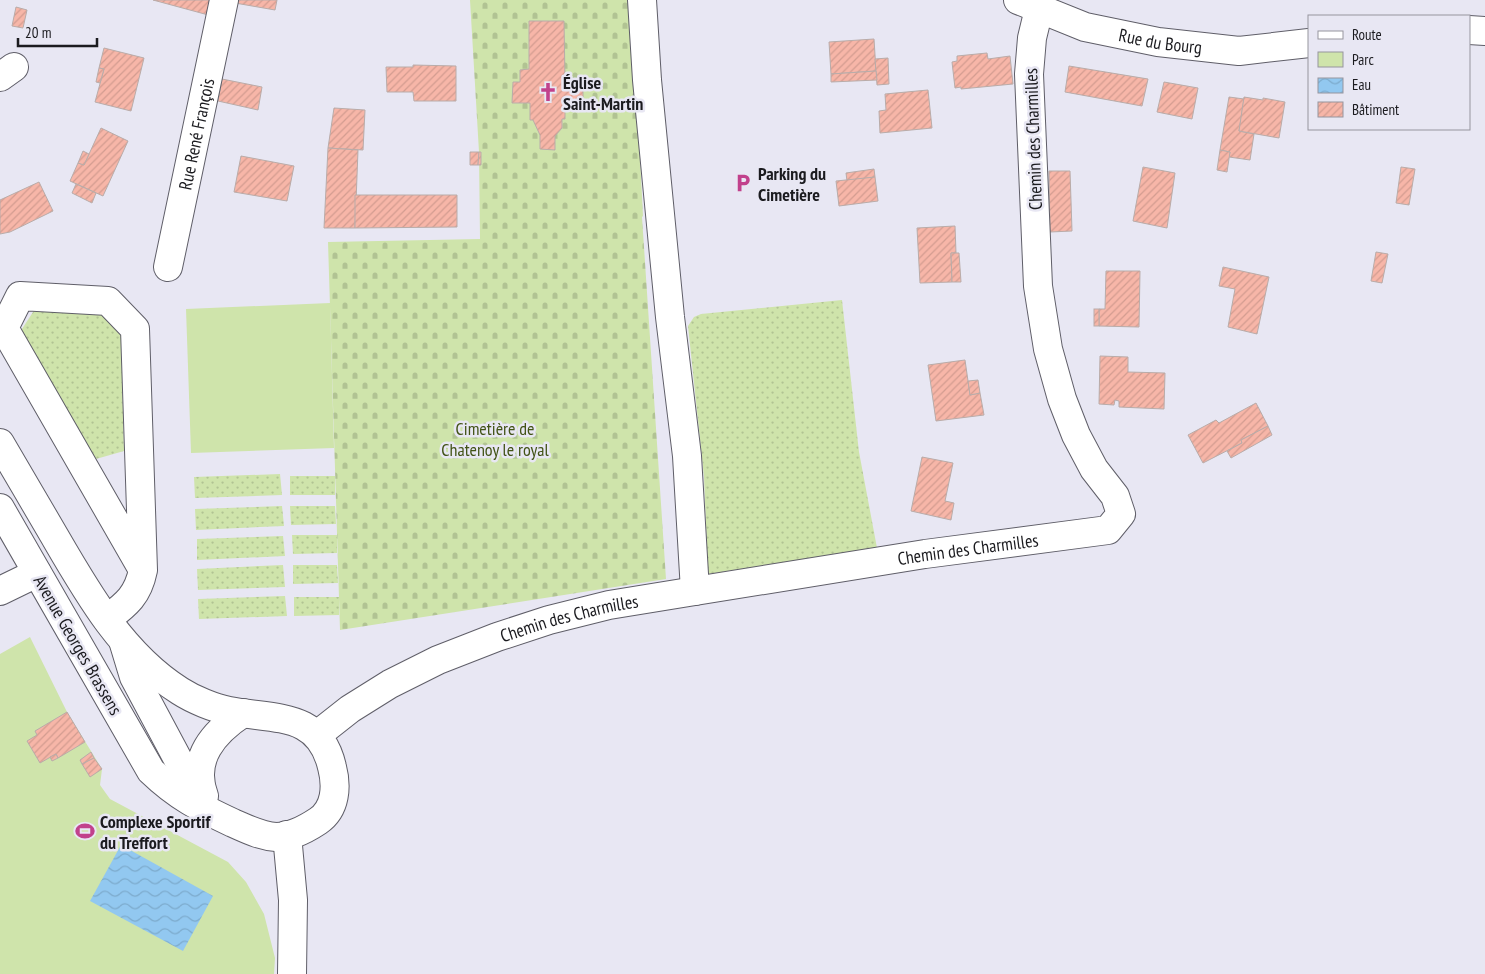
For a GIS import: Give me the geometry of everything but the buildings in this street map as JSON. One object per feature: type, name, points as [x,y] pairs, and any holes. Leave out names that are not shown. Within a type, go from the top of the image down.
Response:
[{"type":"street","name":"Rue René François","points":[[168,267],[224,0]]},
{"type":"street","points":[[642,0],[647,80],[670,317],[688,456],[695,590]]},
{"type":"street","name":"Chemin des Charmilles","points":[[317,735],[350,709],[390,684],[438,660],[497,637],[549,620],[609,605],[695,590],[925,554],[1108,530],[1121,514],[1115,496],[1094,469],[1076,435],[1062,399],[1047,340],[1038,286],[1029,74],[1032,38],[1028,5]]},
{"type":"street","name":"Rue du Bourg","points":[[1028,5],[1085,27],[1158,42],[1239,51],[1308,43]]},
{"type":"street","points":[[1470,30],[1485,31]]},
{"type":"street","points":[[107,619],[126,605],[140,584],[143,570],[135,329],[108,301],[20,296],[4,328],[143,570]]},
{"type":"street","name":"Avenue Georges Brassens","points":[[0,442],[85,588],[123,641],[144,662],[164,680],[182,692],[228,711],[300,723],[317,735],[327,749],[333,768],[336,788],[332,805],[322,819],[287,835],[278,837],[261,836],[191,803],[171,772],[134,677],[123,641]]},
{"type":"street","name":"Avenue Georges Brassens","points":[[0,508],[151,771],[171,772],[201,787]]},
{"type":"street","points":[[0,591],[37,573]]},
{"type":"street","name":"Avenue Georges Brassens","points":[[212,813],[201,787],[201,757],[226,724],[243,713]]},
{"type":"street","points":[[287,835],[293,900],[292,974]]},
{"type":"green space","name":"Cimetière de Chatenoy le royal","points":[[470,0],[632,0],[642,217],[666,579],[340,630],[328,242],[480,239],[479,152]]},
{"type":"green space","points":[[842,300],[859,452],[877,548],[708,574],[704,477],[688,326],[694,317],[701,314]]},
{"type":"green space","points":[[330,303],[334,448],[191,453],[186,309]]},
{"type":"green space","points":[[35,309],[103,314],[121,334],[124,451],[96,459],[20,332]]},
{"type":"green space","points":[[280,474],[282,495],[195,498],[194,477]]},
{"type":"green space","points":[[290,476],[335,476],[335,495],[290,495]]},
{"type":"green space","points":[[282,506],[284,526],[196,530],[195,509]]},
{"type":"green space","points":[[290,506],[335,506],[336,524],[291,525]]},
{"type":"green space","points":[[292,535],[337,535],[337,553],[293,554]]},
{"type":"green space","points":[[283,536],[285,556],[197,560],[197,539]]},
{"type":"green space","points":[[283,565],[285,587],[198,590],[197,569]]},
{"type":"green space","points":[[293,565],[337,565],[338,583],[293,584]]},
{"type":"green space","points":[[285,596],[287,616],[199,619],[198,599]]},
{"type":"green space","points":[[294,597],[339,597],[339,615],[294,616]]},
{"type":"green space","name":"Complexe Sportif du Treffort","points":[[30,637],[67,712],[102,769],[100,785],[110,799],[228,862],[246,882],[264,914],[275,958],[274,974],[0,974],[0,654]]},
{"type":"water","points":[[121,845],[213,896],[183,951],[90,901]]},
{"type":"place","name":"Église Saint-Martin","points":[[548,92]]},
{"type":"place","name":"Parking du Cimetière","points":[[743,183]]},
{"type":"place","name":"Complexe Sportif du Treffort","points":[[85,831]]}]
